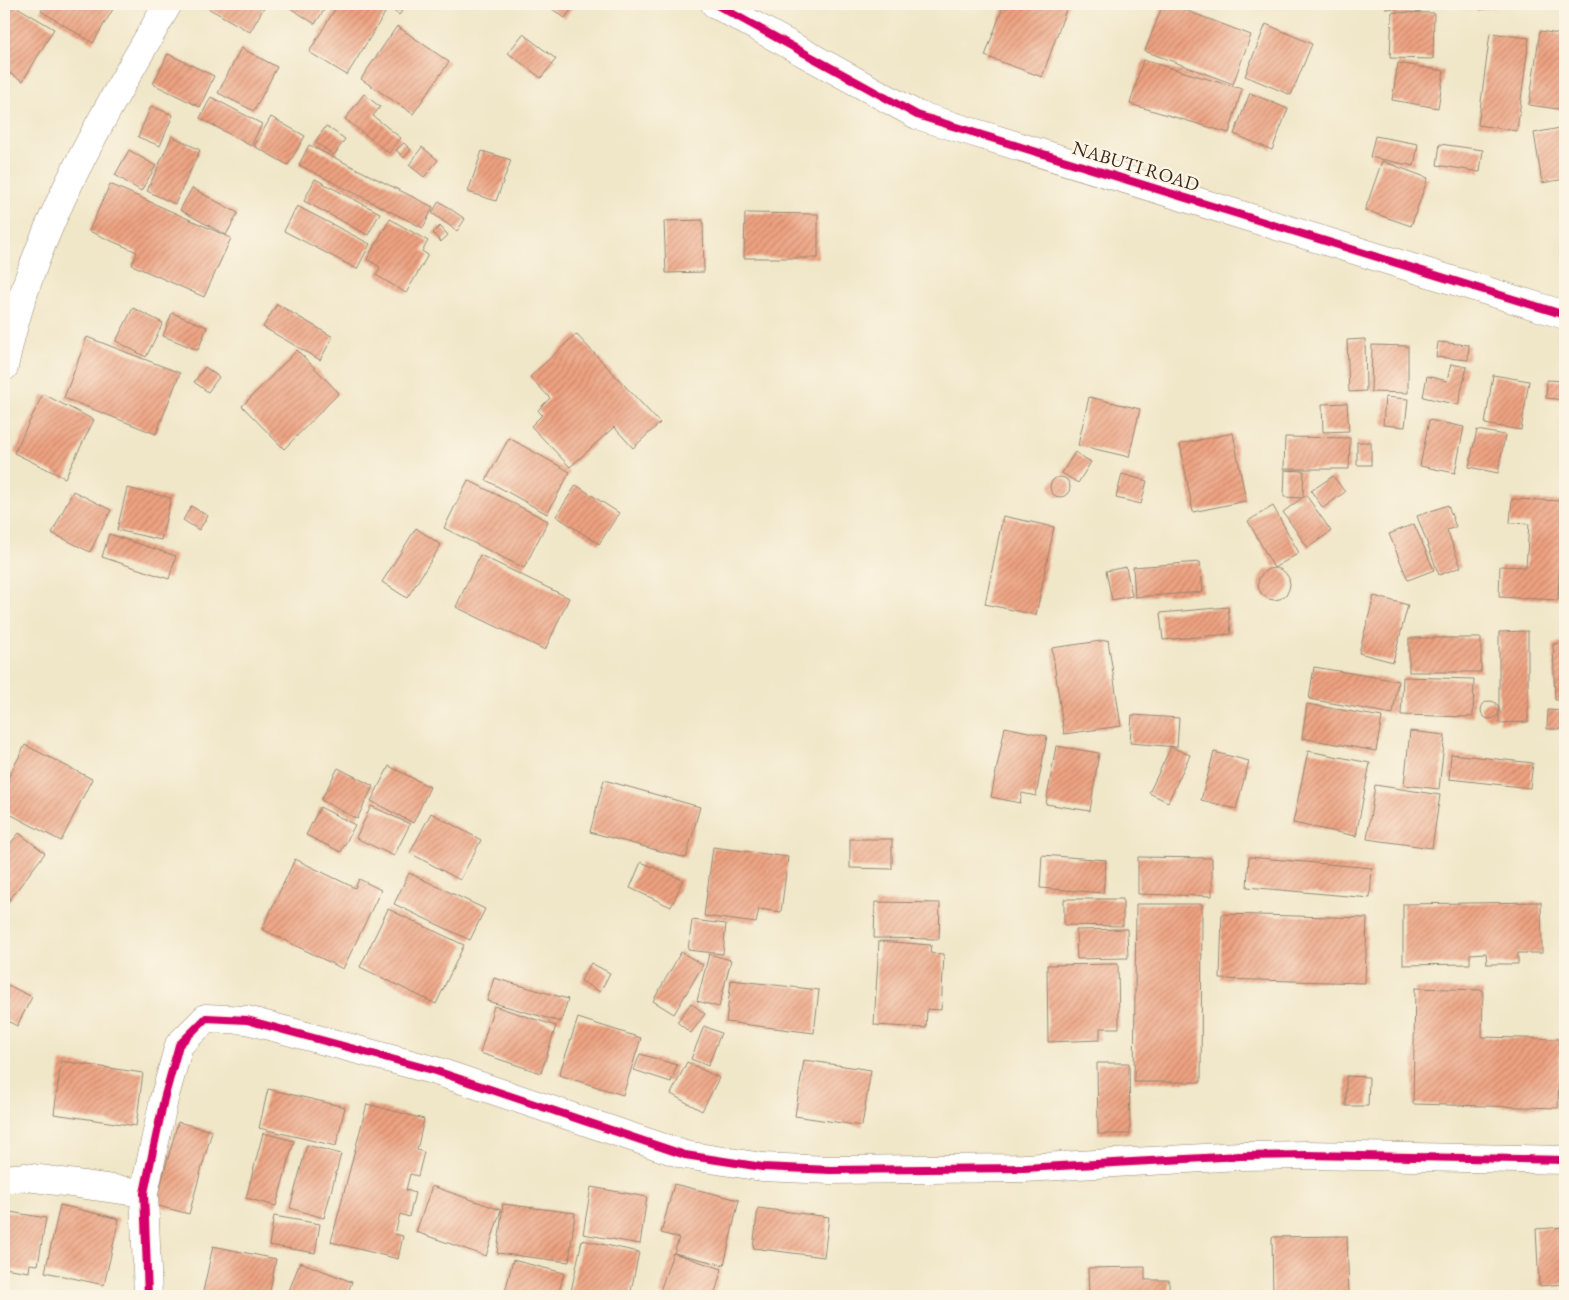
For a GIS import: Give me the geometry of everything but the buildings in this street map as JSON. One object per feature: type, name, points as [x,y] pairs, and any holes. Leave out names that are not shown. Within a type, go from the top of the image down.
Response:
[{"type":"street","points":[[4,367],[11,332],[54,213],[121,86],[168,4]]},
{"type":"street","name":"NABUTI ROAD","points":[[716,4],[917,115],[1565,315]]},
{"type":"street","points":[[148,1296],[144,1193],[164,1099],[179,1045],[206,1018],[247,1020],[436,1071],[684,1155],[762,1167],[830,1170],[1024,1168],[1240,1156],[1306,1155],[1565,1160]]},
{"type":"street","points":[[4,1179],[26,1177],[144,1193]]},
{"type":"cycle path","points":[[715,4],[917,115],[1565,315]]},
{"type":"cycle path","points":[[148,1296],[144,1193],[164,1099],[179,1045],[206,1018],[247,1020],[436,1071],[685,1155],[762,1167],[830,1170],[1024,1168],[1240,1156],[1306,1155],[1565,1160]]}]
